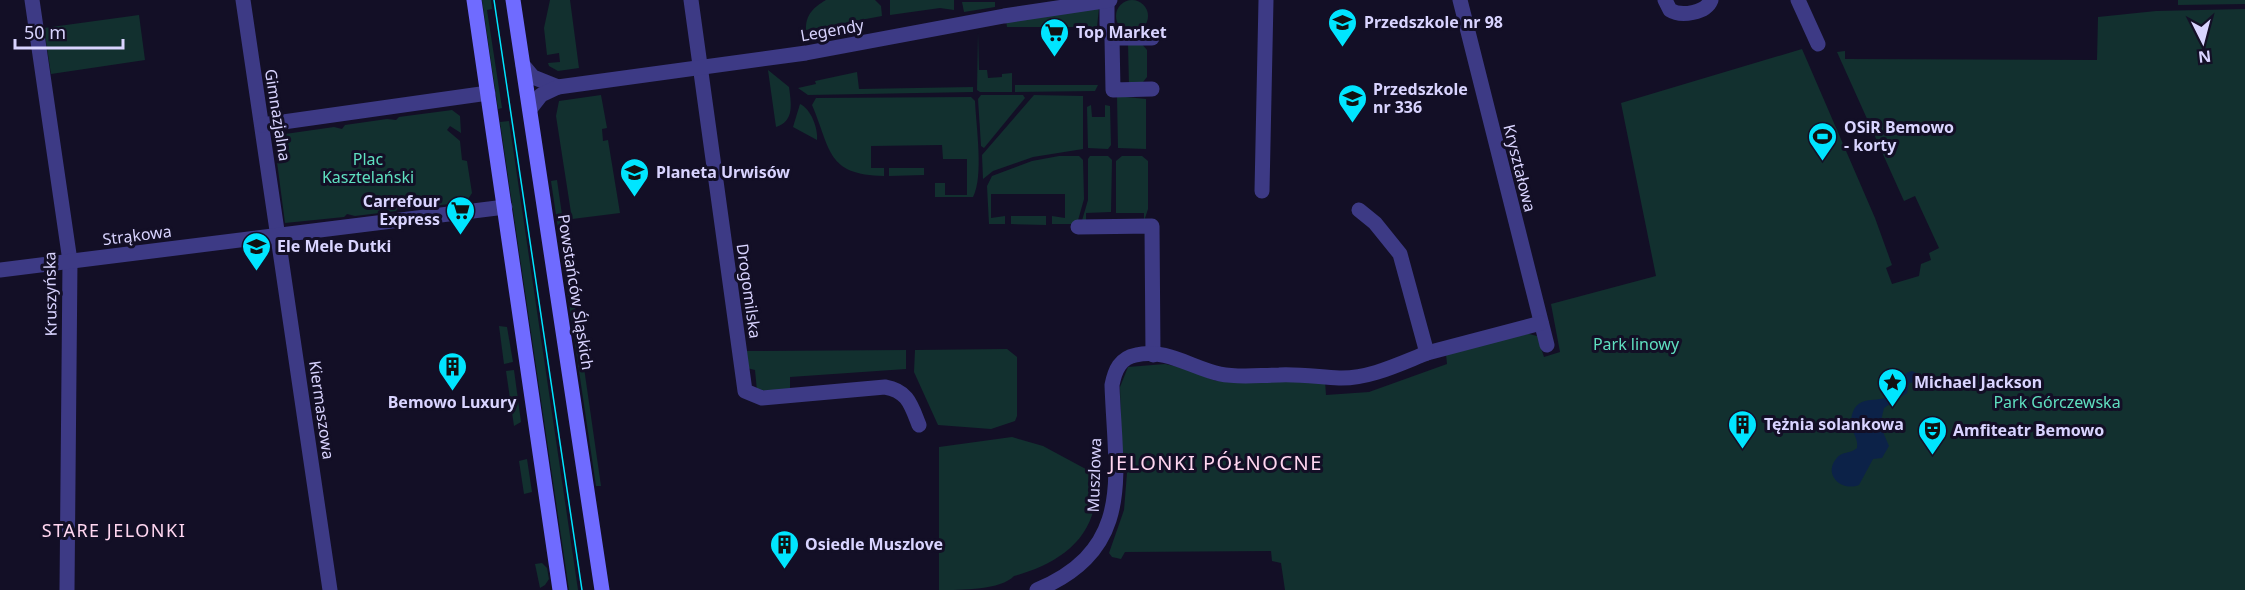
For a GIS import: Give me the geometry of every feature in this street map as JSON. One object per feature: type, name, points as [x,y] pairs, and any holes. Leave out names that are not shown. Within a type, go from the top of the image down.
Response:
[{"type":"main road","points":[[474,0],[560,590]]},
{"type":"main road","name":"Powstańców Śląskich","points":[[513,0],[602,590]]},
{"type":"street","name":"Kruszyńska","points":[[32,0],[70,261],[67,590]]},
{"type":"street","name":"Gimnazjalna","points":[[243,0],[279,235]]},
{"type":"street","name":"Drogomilska","points":[[691,0],[745,391],[762,398],[885,387],[897,389],[905,395],[919,425]]},
{"type":"street","points":[[1109,0],[1107,24],[1112,38],[1113,90],[1152,89]]},
{"type":"street","name":"Legendy","points":[[530,109],[541,95],[558,87],[806,53],[1004,16],[1109,0]]},
{"type":"street","points":[[1262,191],[1266,0]]},
{"type":"street","name":"Kryształowa","points":[[1460,0],[1547,345]]},
{"type":"street","points":[[1665,0],[1670,10],[1681,15],[1704,8],[1711,0]]},
{"type":"street","points":[[1798,0],[1818,44]]},
{"type":"street","points":[[1112,38],[1152,38]]},
{"type":"street","points":[[523,65],[533,77],[558,87]]},
{"type":"street","points":[[261,125],[488,93]]},
{"type":"street","points":[[279,235],[505,207]]},
{"type":"street","points":[[1359,210],[1375,224],[1400,254],[1425,347]]},
{"type":"street","points":[[1078,227],[1152,226],[1153,355]]},
{"type":"street","name":"Strąkowa","points":[[0,270],[279,235]]},
{"type":"street","name":"Kiermaszowa","points":[[279,235],[330,590]]},
{"type":"street","name":"Muszlowa","points":[[1037,590],[1077,568],[1101,541],[1113,506],[1112,385],[1115,371],[1123,360],[1136,354],[1153,355],[1187,361],[1219,374],[1312,375],[1340,378],[1379,372],[1425,347],[1541,322]]},
{"type":"green space","points":[[482,0],[491,0],[492,9],[487,10],[502,108],[498,109]]},
{"type":"green space","points":[[550,0],[570,0],[579,68],[558,71],[549,66],[548,63],[560,62],[559,53],[547,55],[544,28]]},
{"type":"green space","points":[[826,0],[875,0],[881,6],[882,16],[806,30],[811,12]]},
{"type":"green space","points":[[890,0],[954,0],[954,10],[940,8],[890,15]]},
{"type":"green space","points":[[1132,0],[1144,4],[1148,16],[1144,28],[1132,32],[1120,28],[1116,16],[1120,4]]},
{"type":"green space","points":[[2178,0],[2245,0],[2245,4],[2178,5]]},
{"type":"green space","points":[[962,2],[995,2],[995,7],[964,12]]},
{"type":"green space","points":[[1099,8],[1097,27],[1007,27],[1006,20]]},
{"type":"green space","name":"Park Górczewska","points":[[2245,9],[2245,590],[1285,590],[1281,563],[1272,561],[1271,551],[1125,552],[1121,559],[1112,557],[1109,553],[1124,510],[1127,473],[1122,472],[1120,387],[1128,367],[1165,364],[1183,368],[1216,381],[1325,381],[1326,395],[1369,392],[1447,364],[1446,354],[1525,333],[1537,336],[1544,357],[1560,352],[1551,304],[1656,276],[1621,103],[1802,49],[1875,218],[1892,265],[1886,268],[1892,284],[1919,276],[1921,264],[1931,260],[1929,253],[1939,248],[1915,196],[1904,201],[1837,52],[1845,51],[1845,59],[2097,60],[2098,17],[2156,11]]},
{"type":"green space","points":[[139,15],[145,60],[51,74],[44,28]]},
{"type":"green space","points":[[978,33],[979,70],[987,70],[988,78],[1002,77],[1002,74],[1012,73],[1012,92],[980,92],[977,90]]},
{"type":"green space","points":[[1128,43],[1141,43],[1147,50],[1147,77],[1143,82],[1129,86]]},
{"type":"green space","points":[[768,70],[789,87],[791,105],[789,116],[776,127]]},
{"type":"green space","points":[[857,72],[859,89],[973,87],[973,92],[808,95],[798,88],[816,84],[815,81]]},
{"type":"green space","points":[[1015,85],[1098,85],[1095,91],[1015,92]]},
{"type":"green space","points":[[601,95],[607,128],[602,129],[603,141],[608,140],[620,213],[572,219],[556,116],[559,101]]},
{"type":"green space","points":[[981,95],[1023,95],[1025,98],[984,148],[981,146],[978,99]]},
{"type":"green space","points":[[1034,95],[1083,96],[1083,149],[1033,157],[993,171],[983,179],[982,155]]},
{"type":"green space","points":[[1117,96],[1146,99],[1146,149],[1118,148]]},
{"type":"green space","points":[[971,97],[975,101],[978,150],[978,177],[973,197],[935,197],[935,183],[945,183],[945,195],[967,195],[967,159],[943,159],[942,145],[871,146],[871,168],[884,168],[884,176],[851,171],[833,157],[812,105],[816,98]]},
{"type":"green space","points":[[800,104],[813,119],[817,140],[793,127]]},
{"type":"green space","points":[[1091,105],[1092,117],[1105,117],[1105,105],[1110,106],[1111,145],[1108,149],[1088,148],[1087,107]]},
{"type":"green space","name":"Plac Kasztelański","points":[[452,110],[460,116],[461,133],[450,126],[447,130],[460,141],[462,160],[467,161],[472,193],[466,202],[408,209],[399,207],[396,211],[355,216],[347,214],[344,217],[285,223],[274,139],[279,142],[285,134],[334,127],[342,129],[345,125],[387,119],[396,120],[399,117]]},
{"type":"green space","points":[[509,121],[578,590],[569,590],[500,122]]},
{"type":"green space","points":[[1059,156],[1079,156],[1083,160],[1084,199],[1077,224],[1052,224],[1052,216],[1065,218],[1065,194],[991,194],[991,218],[1005,216],[1005,224],[989,224],[987,186],[992,176],[1032,161]]},
{"type":"green space","points":[[1090,156],[1108,156],[1112,160],[1111,212],[1086,213],[1086,224],[1081,224],[1088,200],[1088,159]]},
{"type":"green space","points":[[1122,156],[1142,156],[1148,161],[1148,209],[1144,221],[1144,213],[1116,213],[1116,161]]},
{"type":"green space","points":[[889,168],[924,168],[924,175],[889,176]]},
{"type":"green space","points":[[557,180],[601,486],[596,486],[551,181]]},
{"type":"green space","points":[[1011,216],[1046,216],[1046,225],[1011,224]]},
{"type":"green space","points":[[499,326],[507,327],[513,362],[504,364]]},
{"type":"green space","points":[[1007,349],[1017,357],[1017,416],[1015,421],[991,429],[938,425],[914,372],[915,350]]},
{"type":"green space","points":[[906,350],[906,369],[790,377],[790,390],[757,391],[755,370],[743,367],[747,351]]},
{"type":"green space","points":[[514,370],[521,422],[514,426],[506,371]]},
{"type":"green space","points":[[1012,437],[1043,446],[1095,474],[1095,502],[1085,530],[1076,542],[1054,560],[1014,576],[1008,581],[991,587],[939,590],[939,447]]},
{"type":"green space","points":[[527,459],[532,492],[524,494],[519,461]]},
{"type":"green space","points":[[542,563],[547,568],[549,579],[540,588],[535,564]]},
{"type":"water","points":[[1912,371],[1923,376],[1927,386],[1924,387],[1916,382],[1909,383],[1907,393],[1884,408],[1880,425],[1889,446],[1882,458],[1873,459],[1859,485],[1846,486],[1836,481],[1832,471],[1836,459],[1857,448],[1851,421],[1857,406],[1867,400],[1886,398],[1891,395],[1904,375]]},
{"type":"tram line","points":[[494,0],[582,590]]},
{"type":"place","name":"Przedszkole nr 98","points":[[1343,48]]},
{"type":"place","name":"Top Market","points":[[1055,58]]},
{"type":"place","name":"Przedszkole nr 336","points":[[1352,124]]},
{"type":"place","name":"OSiR Bemowo - korty","points":[[1823,162]]},
{"type":"place","name":"Planeta Urwisów","points":[[635,198]]},
{"type":"place","name":"Carrefour Express","points":[[461,236]]},
{"type":"place","name":"Ele Mele Dutki","points":[[256,272]]},
{"type":"place","name":"Bemowo Luxury","points":[[452,392]]},
{"type":"place","name":"Michael Jackson","points":[[1893,408]]},
{"type":"place","name":"Tężnia solankowa","points":[[1743,450]]},
{"type":"place","name":"Amfiteatr Bemowo","points":[[1932,456]]},
{"type":"place","name":"Osiedle Muszlove","points":[[784,570]]},
{"type":"district","name":"JELONKI PÓŁNOCNE","points":[[1216,463]]},
{"type":"district","name":"STARE JELONKI","points":[[114,531]]},
{"type":"park label","name":"Park linowy","points":[[1636,344]]}]
